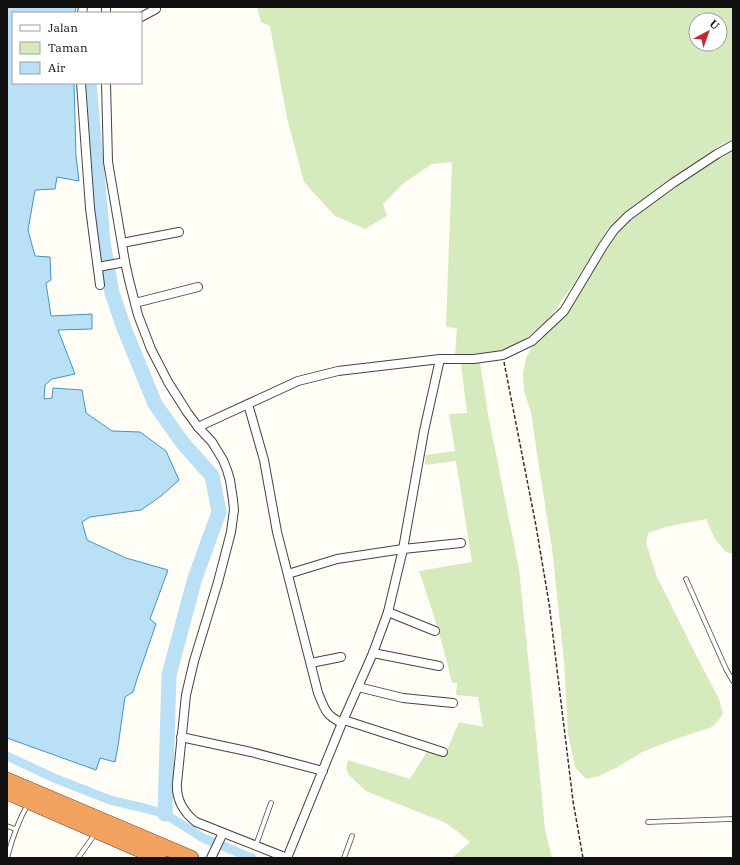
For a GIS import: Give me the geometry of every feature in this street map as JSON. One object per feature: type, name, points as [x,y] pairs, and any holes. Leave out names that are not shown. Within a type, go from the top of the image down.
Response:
[{"type":"highway","points":[[7,780],[191,858]]},
{"type":"highway","points":[[7,792],[159,858]]},
{"type":"street","points":[[142,16],[156,9]]},
{"type":"street","points":[[81,84],[90,208],[101,266],[100,285]]},
{"type":"street","points":[[106,84],[108,162],[125,262],[144,332],[159,366],[177,397],[198,427],[218,451],[225,465],[232,489],[234,510],[231,532],[218,582],[194,661],[186,695],[177,783],[179,800],[188,815],[196,822],[221,836],[256,846],[287,858],[322,771],[373,653],[388,612],[403,549],[424,431],[440,359]]},
{"type":"street","points":[[198,427],[298,381],[338,371],[440,359],[474,359],[503,355],[532,341],[564,311],[603,246],[614,230],[628,216],[673,183],[733,145]]},
{"type":"street","points":[[122,243],[179,232]]},
{"type":"street","points":[[101,266],[125,262]]},
{"type":"street","points":[[135,303],[198,287]]},
{"type":"street","points":[[248,404],[264,460],[277,532],[318,693],[326,712],[332,718],[343,722],[443,752]]},
{"type":"street","points":[[288,574],[337,559],[403,549],[461,543]]},
{"type":"street","points":[[388,612],[434,631]]},
{"type":"street","points":[[373,653],[439,666]]},
{"type":"street","points":[[311,663],[341,656]]},
{"type":"street","points":[[358,687],[403,698],[453,703]]},
{"type":"street","points":[[181,737],[251,752],[322,771]]},
{"type":"street","points":[[212,856],[221,836]]},
{"type":"lane","points":[[686,579],[726,669],[733,681]]},
{"type":"lane","points":[[7,858],[15,829],[29,802]]},
{"type":"lane","points":[[256,846],[271,803]]},
{"type":"lane","points":[[648,822],[733,819]]},
{"type":"lane","points":[[7,826],[15,829]]},
{"type":"lane","points":[[78,858],[97,831]]},
{"type":"lane","points":[[344,858],[352,836]]},
{"type":"path","points":[[503,355],[550,603],[574,801],[583,858]]},
{"type":"green space","points":[[257,7],[733,7],[733,139],[722,144],[658,188],[608,229],[549,319],[521,342],[505,350],[481,354],[455,355],[457,328],[446,327],[452,162],[432,164],[404,183],[383,204],[387,216],[365,229],[335,216],[304,182],[287,118],[270,26],[261,22]]},
{"type":"green space","points":[[733,150],[733,554],[726,552],[715,539],[706,519],[665,527],[648,533],[646,543],[657,577],[719,699],[723,713],[712,727],[642,752],[618,767],[599,776],[586,779],[575,767],[568,733],[564,661],[552,548],[531,412],[524,391],[523,374],[526,358],[532,347],[571,307],[586,280],[618,232],[643,208],[707,165]]},
{"type":"green space","points":[[480,362],[488,414],[519,569],[545,830],[552,858],[452,858],[470,842],[440,820],[366,791],[349,775],[346,769],[348,760],[410,779],[428,750],[445,755],[459,722],[483,727],[478,697],[456,695],[457,683],[452,683],[437,626],[419,571],[472,562],[456,461],[425,465],[426,455],[455,451],[449,414],[467,413],[461,364]]},
{"type":"water","points":[[7,7],[76,7],[75,12],[12,12],[12,84],[74,84],[76,156],[79,181],[57,177],[55,189],[35,190],[28,230],[35,256],[50,257],[51,280],[46,283],[51,316],[92,314],[92,329],[58,330],[75,374],[52,379],[45,385],[44,399],[52,398],[53,388],[82,390],[86,413],[112,431],[140,432],[166,451],[179,480],[161,496],[141,510],[90,517],[82,522],[87,540],[126,558],[168,570],[150,619],[156,624],[133,692],[125,697],[115,762],[100,758],[96,770],[7,738]]},
{"type":"waterway","points":[[89,84],[103,242],[112,293],[124,328],[155,404],[182,442],[212,476],[219,512],[195,578],[169,675],[165,814]]},
{"type":"waterway","points":[[7,756],[54,778],[110,800],[165,814],[203,838],[252,858]]}]
